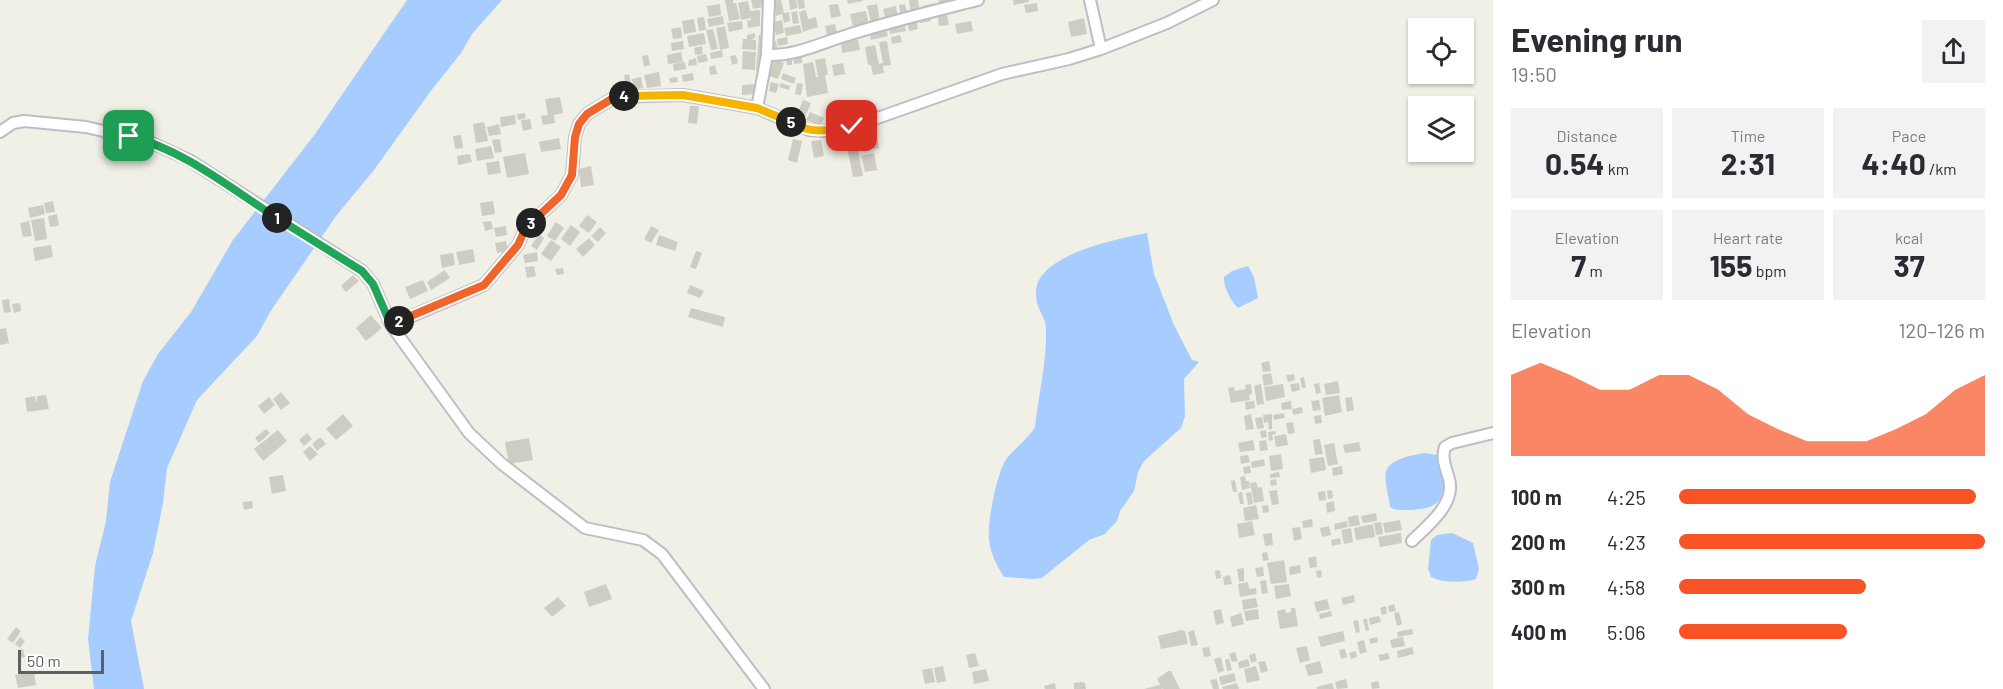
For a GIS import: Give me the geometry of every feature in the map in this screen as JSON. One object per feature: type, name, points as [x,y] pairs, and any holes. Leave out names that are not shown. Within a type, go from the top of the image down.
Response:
[{"type":"street","points":[[757,108],[767,55],[769,0]]},
{"type":"street","points":[[767,55],[794,54],[848,34],[978,0]]},
{"type":"street","points":[[1090,0],[1101,49]]},
{"type":"street","points":[[391,325],[484,285],[518,245],[525,229],[561,195],[572,175],[575,137],[579,124],[587,114],[613,98],[683,95],[757,108],[809,130],[823,131],[852,126],[1002,74],[1046,65],[1101,49],[1167,23],[1213,0]]},
{"type":"street","points":[[0,132],[13,123],[24,121],[86,126],[139,139],[170,151],[362,271],[373,284],[391,325],[469,433],[502,464],[585,528],[643,540],[662,554],[764,689]]},
{"type":"street","points":[[1412,541],[1446,504],[1450,483],[1442,454],[1444,447],[1493,432]]},
{"type":"water","points":[[407,0],[502,0],[472,34],[461,53],[374,170],[336,216],[270,312],[257,336],[197,400],[167,468],[153,553],[131,621],[144,689],[94,689],[88,639],[95,566],[106,521],[110,482],[143,381],[158,354],[191,312],[233,240],[315,134]]},
{"type":"water","points":[[1147,233],[1154,274],[1174,325],[1192,360],[1199,362],[1184,379],[1185,416],[1181,428],[1144,461],[1138,472],[1134,491],[1120,511],[1117,521],[1105,534],[1089,540],[1042,578],[1004,577],[991,549],[990,521],[996,485],[1003,465],[1035,427],[1046,347],[1045,324],[1036,297],[1040,279],[1064,258],[1081,250]]},
{"type":"water","points":[[1248,266],[1254,277],[1258,298],[1238,308],[1228,294],[1224,277],[1232,271]]},
{"type":"water","points":[[1424,453],[1437,455],[1440,462],[1443,490],[1438,501],[1429,507],[1416,509],[1399,510],[1390,507],[1386,480],[1388,468],[1402,458]]},
{"type":"water","points":[[1452,533],[1473,543],[1479,569],[1476,579],[1454,582],[1431,577],[1428,569],[1431,540],[1437,535]]},
{"type":"building","points":[[725,0],[733,0],[733,3],[736,3],[740,19],[729,21]]},
{"type":"building","points":[[751,0],[763,0],[764,7],[753,9]]},
{"type":"building","points":[[774,0],[781,0],[784,13],[789,12],[790,21],[784,23],[782,14],[776,16]]},
{"type":"building","points":[[789,0],[796,0],[798,8],[790,10]]},
{"type":"building","points":[[797,0],[804,0],[805,8],[799,9]]},
{"type":"building","points":[[847,0],[863,0],[863,1],[848,4]]},
{"type":"building","points":[[909,0],[918,0],[920,13],[911,15]]},
{"type":"building","points":[[939,0],[960,0],[939,5]]},
{"type":"building","points":[[1013,0],[1029,0],[1029,2],[1014,5]]},
{"type":"building","points":[[748,1],[750,11],[760,10],[760,26],[748,28],[747,21],[751,18],[741,20],[738,3]]},
{"type":"building","points":[[935,3],[936,10],[923,12],[922,6]]},
{"type":"building","points":[[1037,3],[1038,11],[1026,13],[1024,5]]},
{"type":"building","points":[[720,4],[721,15],[709,17],[707,6]]},
{"type":"building","points":[[838,4],[841,16],[831,18],[829,5]]},
{"type":"building","points":[[877,4],[880,22],[871,23],[867,6]]},
{"type":"building","points":[[905,4],[908,15],[901,17],[899,5]]},
{"type":"building","points":[[896,6],[898,19],[886,21],[883,9]]},
{"type":"building","points":[[806,10],[808,19],[816,17],[818,27],[803,32],[799,12]]},
{"type":"building","points":[[797,11],[799,23],[793,24],[791,12]]},
{"type":"building","points":[[866,11],[869,24],[853,27],[850,14]]},
{"type":"building","points":[[929,14],[931,21],[920,23],[918,16]]},
{"type":"building","points":[[947,15],[949,25],[939,26],[938,17]]},
{"type":"building","points":[[723,16],[724,24],[709,27],[707,19]]},
{"type":"building","points":[[704,17],[706,30],[699,31],[697,18]]},
{"type":"building","points":[[916,18],[918,29],[909,31],[907,19]]},
{"type":"building","points":[[1084,18],[1087,34],[1071,37],[1068,22]]},
{"type":"building","points":[[694,19],[696,32],[684,34],[682,21]]},
{"type":"building","points":[[782,20],[784,33],[776,35],[773,22]]},
{"type":"building","points":[[742,21],[743,29],[729,32],[727,23]]},
{"type":"building","points":[[971,21],[973,31],[957,34],[955,24]]},
{"type":"building","points":[[904,22],[906,31],[890,34],[888,25]]},
{"type":"building","points":[[835,24],[837,33],[827,35],[825,26]]},
{"type":"building","points":[[800,25],[802,33],[786,36],[784,28]]},
{"type":"building","points":[[725,26],[729,48],[720,50],[716,28]]},
{"type":"building","points":[[681,27],[682,38],[673,39],[671,29]]},
{"type":"building","points":[[886,28],[888,36],[871,40],[869,31]]},
{"type":"building","points":[[713,29],[718,49],[711,50],[706,30]]},
{"type":"building","points":[[704,33],[706,44],[689,47],[687,36]]},
{"type":"building","points":[[755,33],[755,38],[750,39],[756,40],[756,50],[742,49],[743,39]]},
{"type":"building","points":[[759,35],[765,36],[764,72],[756,71]]},
{"type":"building","points":[[900,35],[902,42],[892,44],[891,37]]},
{"type":"building","points":[[787,37],[788,44],[778,46],[777,39]]},
{"type":"building","points":[[858,40],[860,50],[842,53],[841,42]]},
{"type":"building","points":[[683,41],[684,49],[672,51],[671,43]]},
{"type":"building","points":[[776,41],[778,50],[770,52],[769,42]]},
{"type":"building","points":[[887,41],[891,65],[883,66],[884,73],[873,75],[871,65],[868,65],[865,47],[875,45],[879,64],[883,63],[879,42]]},
{"type":"building","points":[[702,46],[703,54],[695,55],[694,48]]},
{"type":"building","points":[[722,50],[723,57],[711,59],[710,53]]},
{"type":"building","points":[[743,51],[756,52],[755,70],[742,69]]},
{"type":"building","points":[[681,52],[683,62],[668,64],[667,55]]},
{"type":"building","points":[[706,54],[708,61],[698,63],[697,56]]},
{"type":"building","points":[[648,55],[650,65],[644,67],[642,56]]},
{"type":"building","points":[[736,55],[738,63],[732,65],[730,56]]},
{"type":"building","points":[[786,57],[792,57],[792,65],[787,65]]},
{"type":"building","points":[[802,57],[802,63],[794,64],[793,58]]},
{"type":"building","points":[[696,58],[697,65],[688,66],[689,60]]},
{"type":"building","points":[[825,58],[828,93],[807,97],[803,64],[813,62],[816,77],[818,77],[815,60]]},
{"type":"building","points":[[774,59],[784,63],[778,79],[769,76]]},
{"type":"building","points":[[685,62],[686,69],[674,71],[673,64]]},
{"type":"building","points":[[843,63],[845,74],[834,76],[832,65]]},
{"type":"building","points":[[715,65],[717,74],[710,75],[709,67]]},
{"type":"building","points":[[659,72],[661,86],[647,88],[644,75]]},
{"type":"building","points":[[693,73],[694,80],[683,82],[682,75]]},
{"type":"building","points":[[783,73],[796,78],[794,84],[781,79]]},
{"type":"building","points":[[629,74],[632,89],[626,90],[624,75]]},
{"type":"building","points":[[641,77],[643,88],[634,90],[632,79]]},
{"type":"building","points":[[677,77],[678,82],[670,83],[669,78]]},
{"type":"building","points":[[771,82],[779,84],[776,93],[769,91]]},
{"type":"building","points":[[781,83],[790,86],[789,90],[779,87]]},
{"type":"building","points":[[797,83],[803,84],[801,95],[795,94]]},
{"type":"building","points":[[756,84],[757,94],[742,95],[742,85]]},
{"type":"building","points":[[560,97],[563,113],[554,115],[555,123],[543,125],[541,116],[548,115],[545,99]]},
{"type":"building","points":[[803,100],[811,103],[802,124],[794,121]]},
{"type":"building","points":[[690,106],[699,106],[697,124],[688,123]]},
{"type":"building","points":[[844,108],[847,124],[836,125],[834,110]]},
{"type":"building","points":[[867,109],[869,119],[859,121],[857,111]]},
{"type":"building","points":[[810,112],[824,118],[820,126],[806,120]]},
{"type":"building","points":[[525,113],[526,118],[518,120],[517,114]]},
{"type":"building","points":[[515,115],[516,124],[501,127],[500,117]]},
{"type":"building","points":[[530,119],[532,129],[523,131],[521,120]]},
{"type":"building","points":[[484,122],[488,141],[476,143],[473,124]]},
{"type":"building","points":[[499,124],[501,134],[489,136],[487,127]]},
{"type":"building","points":[[876,132],[879,148],[861,151],[858,136]]},
{"type":"building","points":[[461,135],[463,148],[455,149],[453,136]]},
{"type":"building","points":[[559,138],[561,149],[541,152],[539,142]]},
{"type":"building","points":[[500,139],[502,152],[495,153],[492,140]]},
{"type":"building","points":[[793,139],[802,141],[797,163],[788,160]]},
{"type":"building","points":[[821,140],[824,156],[814,158],[811,141]]},
{"type":"building","points":[[857,144],[863,176],[853,177],[847,146]]},
{"type":"building","points":[[491,146],[494,158],[477,161],[475,149]]},
{"type":"building","points":[[525,153],[529,174],[507,178],[503,157]]},
{"type":"building","points":[[874,153],[877,170],[865,172],[861,156]]},
{"type":"building","points":[[470,154],[472,162],[458,165],[457,156]]},
{"type":"building","points":[[499,161],[501,173],[488,175],[486,163]]},
{"type":"building","points":[[591,166],[594,185],[581,187],[579,169]]},
{"type":"building","points":[[53,201],[55,212],[46,213],[44,203]]},
{"type":"building","points":[[493,201],[495,214],[482,216],[480,203]]},
{"type":"building","points":[[43,205],[45,214],[30,218],[28,208]]},
{"type":"building","points":[[57,214],[59,226],[50,227],[48,216]]},
{"type":"building","points":[[587,215],[597,222],[589,233],[579,226]]},
{"type":"building","points":[[44,218],[47,239],[35,241],[31,220]]},
{"type":"building","points":[[29,221],[32,236],[23,237],[20,223]]},
{"type":"building","points":[[491,221],[493,229],[485,231],[483,222]]},
{"type":"building","points":[[556,222],[564,228],[555,241],[547,236]]},
{"type":"building","points":[[571,225],[580,232],[570,246],[561,239]]},
{"type":"building","points":[[506,226],[507,235],[496,237],[494,228]]},
{"type":"building","points":[[651,226],[659,230],[651,243],[644,239]]},
{"type":"building","points":[[600,227],[606,233],[598,242],[591,236]]},
{"type":"building","points":[[539,234],[544,238],[537,250],[531,246]]},
{"type":"building","points":[[659,235],[678,242],[675,251],[656,245]]},
{"type":"building","points":[[589,238],[595,245],[583,257],[576,249]]},
{"type":"building","points":[[551,240],[561,247],[551,261],[541,254]]},
{"type":"building","points":[[506,241],[508,251],[497,253],[495,243]]},
{"type":"building","points":[[51,245],[53,257],[35,261],[33,248]]},
{"type":"building","points":[[473,249],[475,262],[459,265],[456,252]]},
{"type":"building","points":[[696,251],[702,253],[696,269],[690,267]]},
{"type":"building","points":[[537,252],[538,261],[525,263],[523,255]]},
{"type":"building","points":[[453,253],[455,265],[442,268],[440,255]]},
{"type":"building","points":[[534,266],[536,276],[527,278],[525,267]]},
{"type":"building","points":[[563,268],[564,274],[557,275],[555,269]]},
{"type":"building","points":[[445,270],[450,278],[431,290],[427,282]]},
{"type":"building","points":[[353,275],[359,281],[346,292],[341,286]]},
{"type":"building","points":[[423,280],[428,291],[410,299],[405,287]]},
{"type":"building","points":[[690,285],[704,291],[700,298],[687,293]]},
{"type":"building","points":[[9,299],[11,312],[4,313],[2,300]]},
{"type":"building","points":[[20,303],[21,311],[14,313],[12,304]]},
{"type":"building","points":[[691,308],[725,317],[723,327],[688,317]]},
{"type":"building","points":[[371,315],[382,328],[366,341],[356,328]]},
{"type":"building","points":[[6,328],[9,343],[0,345],[0,329]]},
{"type":"building","points":[[1269,361],[1271,371],[1263,372],[1261,363]]},
{"type":"building","points":[[1271,373],[1273,384],[1264,386],[1262,375]]},
{"type":"building","points":[[1294,374],[1295,380],[1288,382],[1286,375]]},
{"type":"building","points":[[1304,377],[1306,388],[1302,388],[1300,378]]},
{"type":"building","points":[[1338,381],[1340,393],[1326,395],[1324,384]]},
{"type":"building","points":[[1299,383],[1300,390],[1292,392],[1290,384]]},
{"type":"building","points":[[1319,383],[1321,393],[1316,394],[1314,384]]},
{"type":"building","points":[[1251,384],[1250,400],[1231,403],[1228,388],[1234,387],[1235,391],[1246,389],[1245,385]]},
{"type":"building","points":[[1261,384],[1264,404],[1257,405],[1254,386]]},
{"type":"building","points":[[1283,384],[1285,397],[1266,401],[1264,387]]},
{"type":"building","points":[[281,392],[290,403],[281,410],[273,399]]},
{"type":"building","points":[[46,395],[49,409],[27,412],[25,398],[35,396],[37,401],[37,396]]},
{"type":"building","points":[[1339,395],[1342,412],[1325,416],[1322,398]]},
{"type":"building","points":[[269,397],[275,405],[264,414],[258,406]]},
{"type":"building","points":[[1352,397],[1354,410],[1347,412],[1345,398]]},
{"type":"building","points":[[1319,400],[1321,410],[1313,411],[1311,401]]},
{"type":"building","points":[[1254,401],[1255,408],[1246,410],[1245,402]]},
{"type":"building","points":[[1291,401],[1292,409],[1282,410],[1281,403]]},
{"type":"building","points":[[1302,407],[1303,413],[1293,415],[1292,409]]},
{"type":"building","points":[[1284,413],[1285,418],[1274,420],[1273,415]]},
{"type":"building","points":[[343,414],[353,426],[336,440],[326,429]]},
{"type":"building","points":[[1251,414],[1254,429],[1246,430],[1244,416]]},
{"type":"building","points":[[1272,414],[1272,429],[1269,430],[1268,422],[1264,423],[1263,415]]},
{"type":"building","points":[[1321,415],[1322,423],[1315,424],[1314,416]]},
{"type":"building","points":[[1262,417],[1264,428],[1257,429],[1255,418]]},
{"type":"building","points":[[1293,422],[1295,433],[1288,434],[1286,423]]},
{"type":"building","points":[[266,429],[270,433],[259,443],[255,438]]},
{"type":"building","points":[[278,430],[287,441],[263,461],[254,449]]},
{"type":"building","points":[[1266,430],[1267,437],[1261,438],[1260,431]]},
{"type":"building","points":[[1275,431],[1276,434],[1272,435],[1273,440],[1269,441],[1268,432]]},
{"type":"building","points":[[307,433],[312,439],[304,446],[299,440]]},
{"type":"building","points":[[1286,434],[1288,445],[1276,447],[1274,436]]},
{"type":"building","points":[[320,437],[326,444],[317,451],[312,444]]},
{"type":"building","points":[[529,438],[533,460],[509,464],[505,442]]},
{"type":"building","points":[[1320,439],[1323,454],[1315,455],[1313,440]]},
{"type":"building","points":[[1253,440],[1255,450],[1240,452],[1238,443]]},
{"type":"building","points":[[1266,440],[1268,450],[1260,451],[1259,441]]},
{"type":"building","points":[[1359,442],[1361,451],[1345,453],[1343,445]]},
{"type":"building","points":[[1334,443],[1338,464],[1328,466],[1324,445]]},
{"type":"building","points":[[310,446],[318,454],[310,461],[303,452]]},
{"type":"building","points":[[1281,454],[1283,469],[1271,471],[1269,456]]},
{"type":"building","points":[[1248,455],[1250,462],[1241,464],[1240,456]]},
{"type":"building","points":[[1324,457],[1326,470],[1311,473],[1309,459]]},
{"type":"building","points":[[1264,459],[1265,466],[1252,468],[1251,462]]},
{"type":"building","points":[[1250,466],[1251,473],[1244,474],[1243,467]]},
{"type":"building","points":[[1342,466],[1343,474],[1333,476],[1332,468]]},
{"type":"building","points":[[1279,472],[1280,477],[1270,478],[1270,474]]},
{"type":"building","points":[[283,475],[286,491],[272,494],[269,477]]},
{"type":"building","points":[[1245,476],[1250,488],[1242,490],[1240,477]]},
{"type":"building","points":[[1276,479],[1277,485],[1271,486],[1270,480]]},
{"type":"building","points":[[1235,480],[1237,492],[1233,492],[1231,481]]},
{"type":"building","points":[[1256,482],[1258,488],[1262,487],[1264,501],[1254,503],[1250,483]]},
{"type":"building","points":[[1277,490],[1279,504],[1272,505],[1269,491]]},
{"type":"building","points":[[1332,490],[1333,498],[1328,499],[1327,491]]},
{"type":"building","points":[[1325,491],[1326,500],[1319,501],[1318,492]]},
{"type":"building","points":[[1242,492],[1244,504],[1240,504],[1238,493]]},
{"type":"building","points":[[1251,492],[1253,504],[1248,505],[1246,493]]},
{"type":"building","points":[[252,501],[253,508],[244,510],[243,502]]},
{"type":"building","points":[[1334,501],[1335,511],[1327,513],[1326,503]]},
{"type":"building","points":[[1256,505],[1259,519],[1245,521],[1243,508]]},
{"type":"building","points":[[1268,505],[1269,512],[1263,513],[1262,506]]},
{"type":"building","points":[[1376,513],[1377,521],[1363,523],[1361,516]]},
{"type":"building","points":[[1358,515],[1360,525],[1349,527],[1348,517]]},
{"type":"building","points":[[1312,519],[1313,527],[1303,528],[1302,521]]},
{"type":"building","points":[[1400,520],[1402,530],[1385,533],[1383,523]]},
{"type":"building","points":[[1252,521],[1255,535],[1239,538],[1237,524]]},
{"type":"building","points":[[1347,521],[1348,527],[1335,530],[1334,524]]},
{"type":"building","points":[[1381,522],[1383,534],[1376,535],[1374,523]]},
{"type":"building","points":[[1373,524],[1375,537],[1356,540],[1354,528]]},
{"type":"building","points":[[1329,526],[1331,535],[1322,537],[1320,528]]},
{"type":"building","points":[[1300,527],[1302,539],[1294,541],[1292,528]]},
{"type":"building","points":[[1351,528],[1353,542],[1344,544],[1341,530]]},
{"type":"building","points":[[1272,533],[1273,545],[1265,546],[1263,534]]},
{"type":"building","points":[[1401,533],[1402,543],[1380,547],[1378,537]]},
{"type":"building","points":[[1340,538],[1341,544],[1332,546],[1331,540]]},
{"type":"building","points":[[1267,552],[1269,560],[1263,561],[1262,553]]},
{"type":"building","points":[[1316,556],[1317,567],[1310,568],[1308,558]]},
{"type":"building","points":[[1284,560],[1287,582],[1271,584],[1267,563]]},
{"type":"building","points":[[1300,565],[1301,573],[1290,575],[1289,567]]},
{"type":"building","points":[[1263,567],[1264,576],[1257,577],[1255,568]]},
{"type":"building","points":[[1244,568],[1244,581],[1239,582],[1237,569]]},
{"type":"building","points":[[1220,570],[1221,578],[1216,579],[1215,571]]},
{"type":"building","points":[[1321,570],[1322,577],[1317,578],[1316,571]]},
{"type":"building","points":[[1230,575],[1232,584],[1224,585],[1223,577]]},
{"type":"building","points":[[1266,580],[1268,593],[1262,594],[1260,581]]},
{"type":"building","points":[[1248,582],[1249,589],[1256,588],[1257,594],[1240,597],[1238,584]]},
{"type":"building","points":[[606,584],[612,599],[589,607],[584,592]]},
{"type":"building","points":[[1289,584],[1291,596],[1276,599],[1274,586]]},
{"type":"building","points":[[1354,595],[1355,602],[1343,605],[1341,598]]},
{"type":"building","points":[[558,597],[566,606],[552,617],[544,608]]},
{"type":"building","points":[[1256,598],[1258,607],[1243,610],[1242,600]]},
{"type":"building","points":[[1327,599],[1330,609],[1317,612],[1314,602]]},
{"type":"building","points":[[1394,604],[1396,611],[1389,612],[1388,606]]},
{"type":"building","points":[[1386,606],[1387,614],[1382,615],[1380,608]]},
{"type":"building","points":[[1291,608],[1295,608],[1298,626],[1280,629],[1277,611],[1285,609],[1286,613],[1291,612]]},
{"type":"building","points":[[1221,609],[1224,623],[1216,625],[1213,611]]},
{"type":"building","points":[[1258,609],[1259,619],[1246,621],[1244,611]]},
{"type":"building","points":[[1331,611],[1332,616],[1320,619],[1319,614]]},
{"type":"building","points":[[1399,612],[1402,624],[1397,626],[1394,613]]},
{"type":"building","points":[[1241,613],[1244,624],[1232,627],[1230,617]]},
{"type":"building","points":[[1379,616],[1381,622],[1370,625],[1369,618]]},
{"type":"building","points":[[1363,619],[1367,619],[1369,630],[1366,631]]},
{"type":"building","points":[[1358,620],[1360,632],[1356,633],[1353,621]]},
{"type":"building","points":[[16,627],[21,631],[13,643],[7,639]]},
{"type":"building","points":[[1412,629],[1413,634],[1398,637],[1397,632]]},
{"type":"building","points":[[1194,630],[1198,645],[1191,646],[1188,632]]},
{"type":"building","points":[[1185,631],[1188,644],[1161,649],[1158,636]]},
{"type":"building","points":[[1343,631],[1345,641],[1321,647],[1318,637]]},
{"type":"building","points":[[20,637],[25,641],[20,648],[15,644]]},
{"type":"building","points":[[1377,637],[1378,642],[1371,644],[1369,639]]},
{"type":"building","points":[[1403,637],[1405,646],[1392,648],[1390,640]]},
{"type":"building","points":[[1364,640],[1367,652],[1360,654],[1357,642]]},
{"type":"building","points":[[1307,646],[1310,660],[1300,663],[1296,648]]},
{"type":"building","points":[[1209,647],[1211,656],[1204,657],[1202,648]]},
{"type":"building","points":[[1412,647],[1414,654],[1398,658],[1397,651]]},
{"type":"building","points":[[23,649],[25,657],[20,658],[18,650]]},
{"type":"building","points":[[1345,649],[1347,657],[1341,659],[1339,650]]},
{"type":"building","points":[[1356,651],[1357,657],[1351,659],[1349,653]]},
{"type":"building","points":[[1235,652],[1238,661],[1232,662],[1229,654]]},
{"type":"building","points":[[975,653],[979,666],[969,668],[966,655]]},
{"type":"building","points":[[1255,653],[1257,661],[1251,663],[1249,655]]},
{"type":"building","points":[[1388,653],[1390,659],[1380,661],[1378,655]]},
{"type":"building","points":[[1221,657],[1224,671],[1218,673],[1214,659]]},
{"type":"building","points":[[1229,659],[1232,670],[1227,671],[1225,660]]},
{"type":"building","points":[[1248,659],[1250,666],[1239,669],[1238,662]]},
{"type":"building","points":[[1265,661],[1268,671],[1261,673],[1258,662]]},
{"type":"building","points":[[1320,661],[1323,673],[1308,676],[1305,665]]},
{"type":"building","points":[[943,666],[946,681],[937,683],[934,668]]},
{"type":"building","points":[[1256,666],[1260,680],[1247,683],[1244,669]]},
{"type":"building","points":[[932,668],[935,682],[925,684],[922,670]]},
{"type":"building","points":[[986,669],[989,681],[974,684],[972,672]]},
{"type":"building","points":[[1171,671],[1180,689],[1163,689],[1161,686],[1162,689],[1144,689],[1160,685],[1157,679]]},
{"type":"building","points":[[34,672],[36,685],[18,688],[15,675]]},
{"type":"building","points":[[1234,673],[1236,681],[1221,685],[1219,677]]},
{"type":"building","points":[[1217,679],[1219,689],[1213,689],[1210,680]]},
{"type":"building","points":[[1346,679],[1348,688],[1337,689],[1335,682]]},
{"type":"building","points":[[1378,681],[1380,688],[1372,689],[1371,683]]},
{"type":"building","points":[[1055,683],[1056,689],[1045,689],[1044,686]]},
{"type":"building","points":[[1074,683],[1085,683],[1086,689],[1074,689]]},
{"type":"building","points":[[1237,683],[1239,689],[1223,689],[1222,687]]},
{"type":"building","points":[[1332,683],[1334,689],[1317,689],[1316,687]]},
{"type":"route","points":[[129,136],[150,142],[189,160],[362,271],[373,284],[391,325],[484,285],[510,256],[525,229],[561,195],[572,175],[575,137],[579,124],[587,114],[615,97],[683,95],[757,108],[809,130],[823,131],[852,126]]}]
